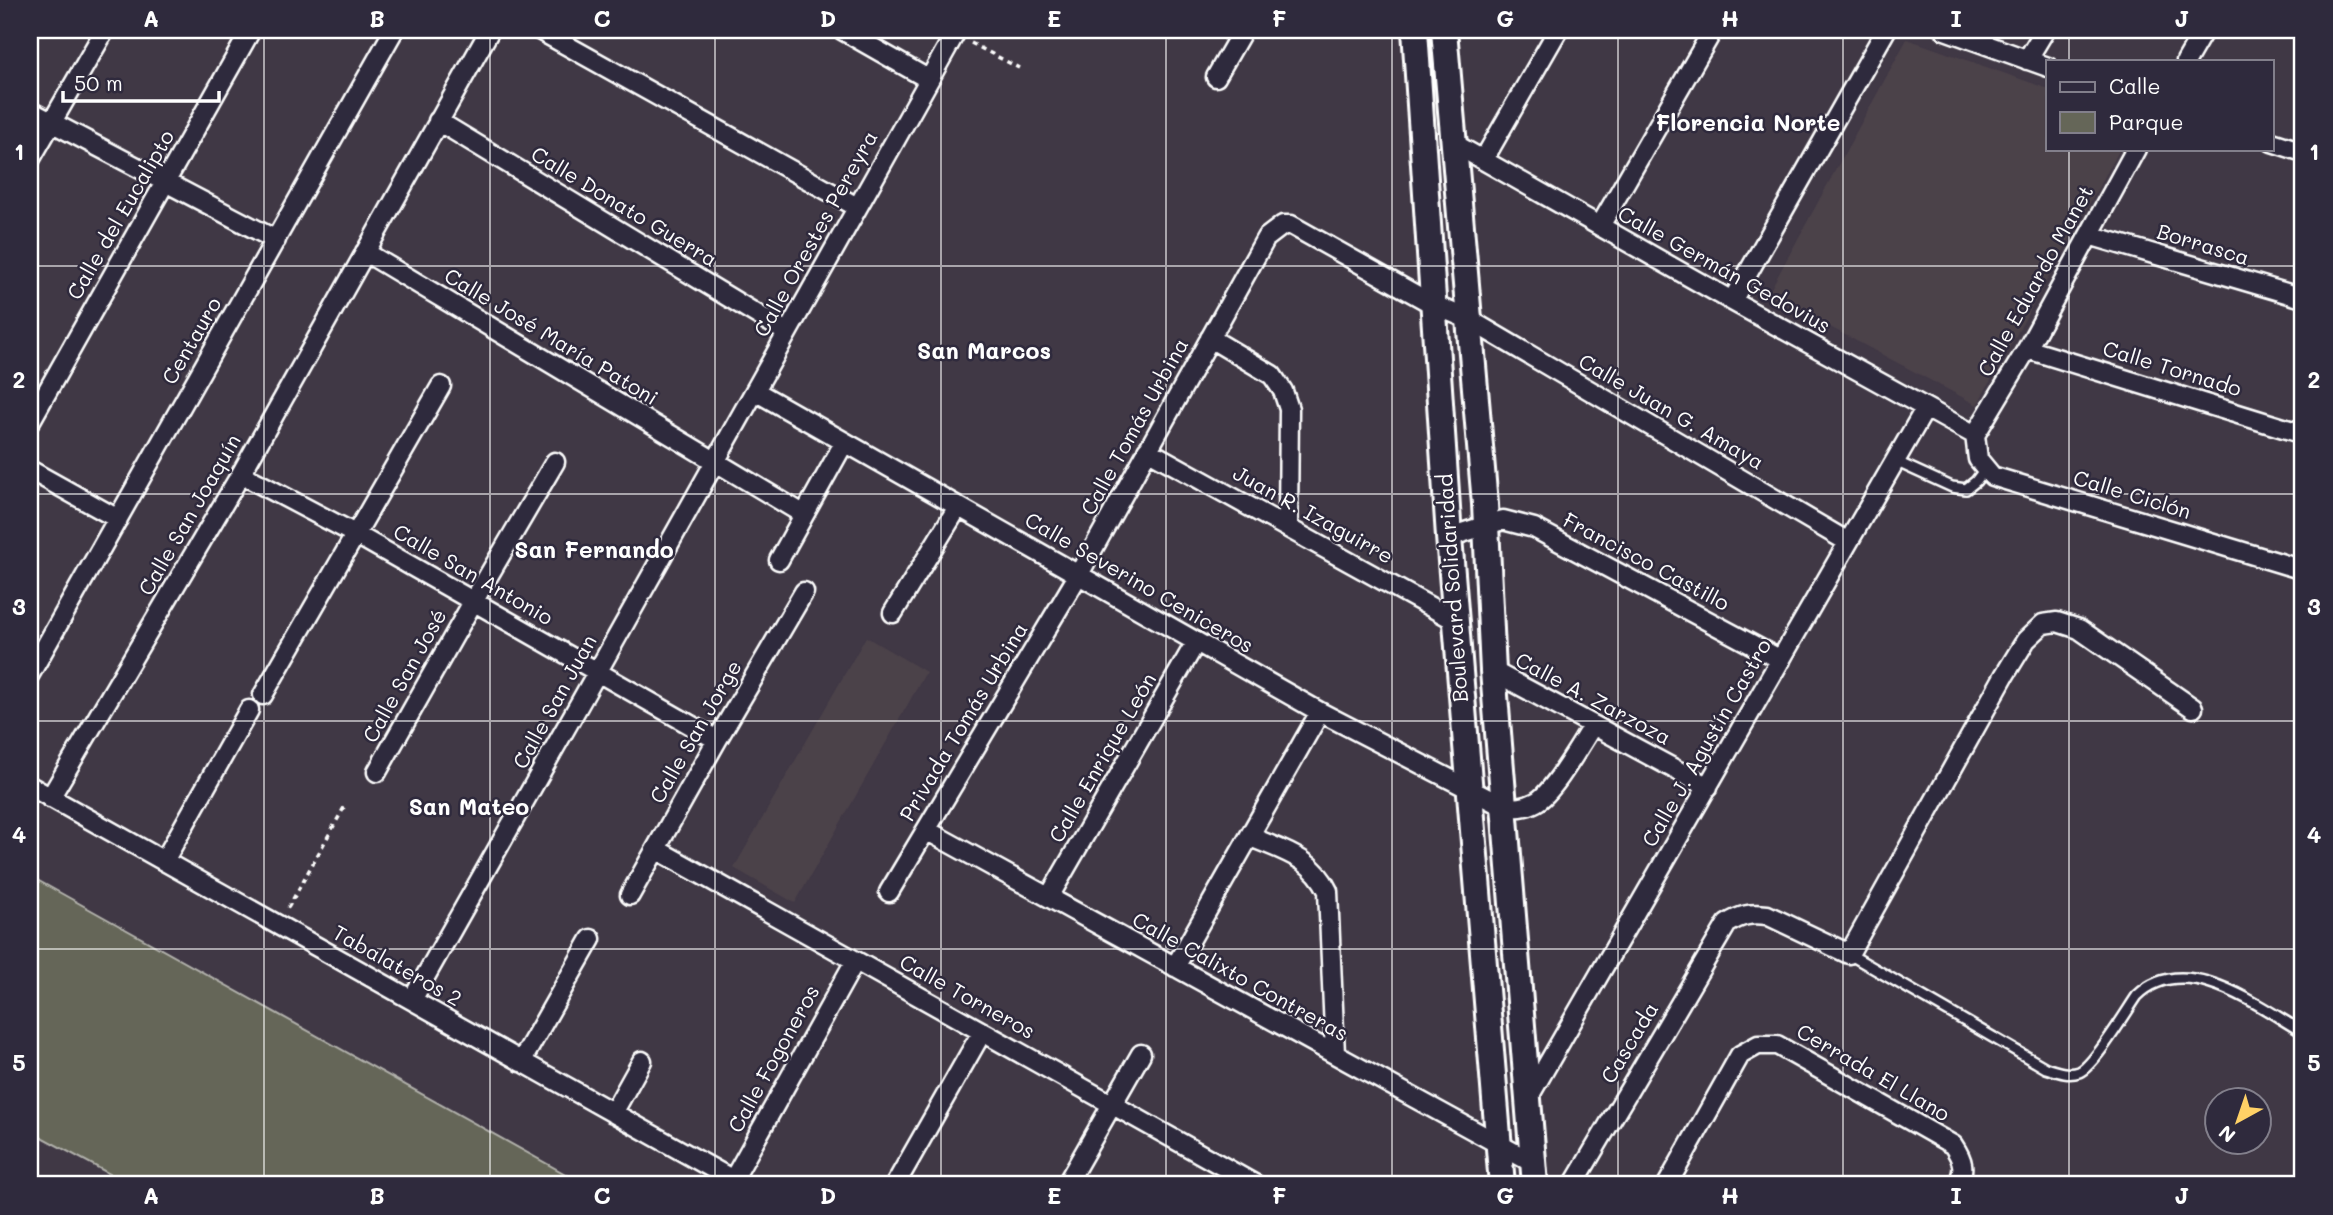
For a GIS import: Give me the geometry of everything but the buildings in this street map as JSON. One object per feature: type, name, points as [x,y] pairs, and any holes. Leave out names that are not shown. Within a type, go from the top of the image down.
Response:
[{"type":"main road","name":"Boulevard Solidaridad","points":[[1415,30],[1468,790],[1502,1185]]},
{"type":"main road","name":"Boulevard Solidaridad","points":[[1444,30],[1452,143],[1471,320],[1486,525],[1493,671],[1534,1174]]},
{"type":"street","points":[[30,160],[105,30]]},
{"type":"street","name":"Calle del Eucalipto","points":[[30,422],[251,30]]},
{"type":"street","name":"Centauro","points":[[30,674],[394,30]]},
{"type":"street","name":"Calle San Joaquín","points":[[50,798],[242,474],[490,30]]},
{"type":"street","points":[[539,30],[857,207]]},
{"type":"street","points":[[842,30],[929,79]]},
{"type":"street","points":[[1216,77],[1243,30]]},
{"type":"street","points":[[1484,159],[1558,30]]},
{"type":"street","points":[[1600,226],[1713,30]]},
{"type":"street","points":[[1732,301],[1886,30]]},
{"type":"street","points":[[1945,30],[2046,66]]},
{"type":"street","points":[[2028,60],[2045,30]]},
{"type":"street","points":[[2187,60],[2204,30]]},
{"type":"street","name":"Calle Orestes Pereyra","points":[[714,460],[956,32]]},
{"type":"street","points":[[30,111],[276,240]]},
{"type":"street","name":"Calle Donato Guerra","points":[[438,121],[786,332]]},
{"type":"street","name":"Calle Germán Gedovius","points":[[1452,143],[1975,435]]},
{"type":"street","points":[[2274,143],[2303,152]]},
{"type":"street","name":"Calle Eduardo Manet","points":[[1975,435],[2026,349],[2135,150]]},
{"type":"street","name":"Calle Juan G. Amaya","points":[[1210,338],[1266,238],[1283,225],[1291,225],[1434,305],[1471,320],[1849,542]]},
{"type":"street","name":"Borrasca","points":[[2089,235],[2303,299]]},
{"type":"street","name":"Calle José María Patoni","points":[[365,252],[803,514]]},
{"type":"street","points":[[1210,338],[1272,375],[1283,391],[1289,409],[1288,526]]},
{"type":"street","name":"Calle Tomás Urbina","points":[[1079,574],[1210,338]]},
{"type":"street","name":"Calle Tornado","points":[[2026,349],[2303,434]]},
{"type":"street","points":[[263,695],[441,386]]},
{"type":"street","name":"Calle Severino Ceniceros","points":[[755,391],[1320,712],[1504,807]]},
{"type":"street","name":"Calle J. Agustín Castro","points":[[1527,1100],[1925,409]]},
{"type":"street","points":[[1975,435],[1979,459],[1984,469]]},
{"type":"street","points":[[779,559],[844,443]]},
{"type":"street","name":"Juan R. Izaguirre","points":[[1147,450],[1456,621]]},
{"type":"street","name":"Calle San Juan","points":[[412,1000],[599,673],[714,460]]},
{"type":"street","name":"Calle San José","points":[[377,772],[555,462]]},
{"type":"street","name":"Calle Ciclón","points":[[1984,469],[2001,480],[2303,570]]},
{"type":"street","points":[[30,470],[118,519]]},
{"type":"street","name":"Calle San Antonio","points":[[242,474],[355,534],[717,740]]},
{"type":"street","points":[[893,613],[958,507]]},
{"type":"street","name":"Francisco Castillo","points":[[1449,537],[1503,520],[1534,528],[1781,660]]},
{"type":"street","name":"Privada Tomás Urbina","points":[[889,892],[1079,574]]},
{"type":"street","name":"Calle San Jorge","points":[[630,895],[804,592]]},
{"type":"street","points":[[1849,954],[2004,676],[2026,640],[2043,624],[2057,622],[2079,629],[2193,708]]},
{"type":"street","name":"Calle Enrique León","points":[[1049,897],[1196,642]]},
{"type":"street","name":"Calle A. Zarzoza","points":[[1493,671],[1708,787]]},
{"type":"street","points":[[164,861],[249,710]]},
{"type":"street","points":[[1175,967],[1320,712]]},
{"type":"street","points":[[1504,807],[1521,808],[1538,801],[1550,789],[1593,725]]},
{"type":"street","name":"Tabalateros 2","points":[[30,786],[738,1183]]},
{"type":"street","name":"Calle Calixto Contreras","points":[[926,830],[1500,1145],[1534,1174]]},
{"type":"street","points":[[1251,836],[1309,863],[1328,891],[1335,1054]]},
{"type":"street","name":"Calle Torneros","points":[[656,849],[1113,1105],[1243,1182]]},
{"type":"street","name":"Cascada","points":[[1573,1185],[1727,924],[1740,915],[1767,915],[1849,954]]},
{"type":"street","points":[[521,1062],[591,939]]},
{"type":"street","name":"Calle Fogoneros","points":[[738,1183],[855,961]]},
{"type":"street","points":[[895,1185],[982,1032]]},
{"type":"street","name":"Cerrada El Llano","points":[[1667,1185],[1740,1055],[1758,1045],[1777,1045],[1953,1145],[1962,1159],[1960,1180]]},
{"type":"street","points":[[1066,1185],[1141,1054]]},
{"type":"street","points":[[613,1113],[642,1061]]},
{"type":"lane","points":[[1895,461],[1952,487],[1966,489],[1984,469]]},
{"type":"lane","points":[[1849,954],[2046,1068],[2066,1074],[2080,1072],[2091,1062],[2137,996],[2147,987],[2161,981],[2199,979],[2221,985],[2303,1032]]},
{"type":"path","points":[[956,32],[1019,68]]},
{"type":"path","points":[[278,925],[346,804]]},
{"type":"shaded area","points":[[1907,39],[2046,88],[2046,150],[2119,150],[1977,405],[1768,294]]},
{"type":"shaded area","points":[[866,637],[926,672],[795,903],[734,868]]},
{"type":"green space","points":[[30,876],[585,1185],[130,1185],[30,1131]]},
{"type":"district","name":"Florencia Norte","points":[[1748,123]]},
{"type":"district","name":"San Marcos","points":[[984,351]]},
{"type":"district","name":"San Fernando","points":[[594,550]]},
{"type":"district","name":"San Mateo","points":[[469,807]]}]
